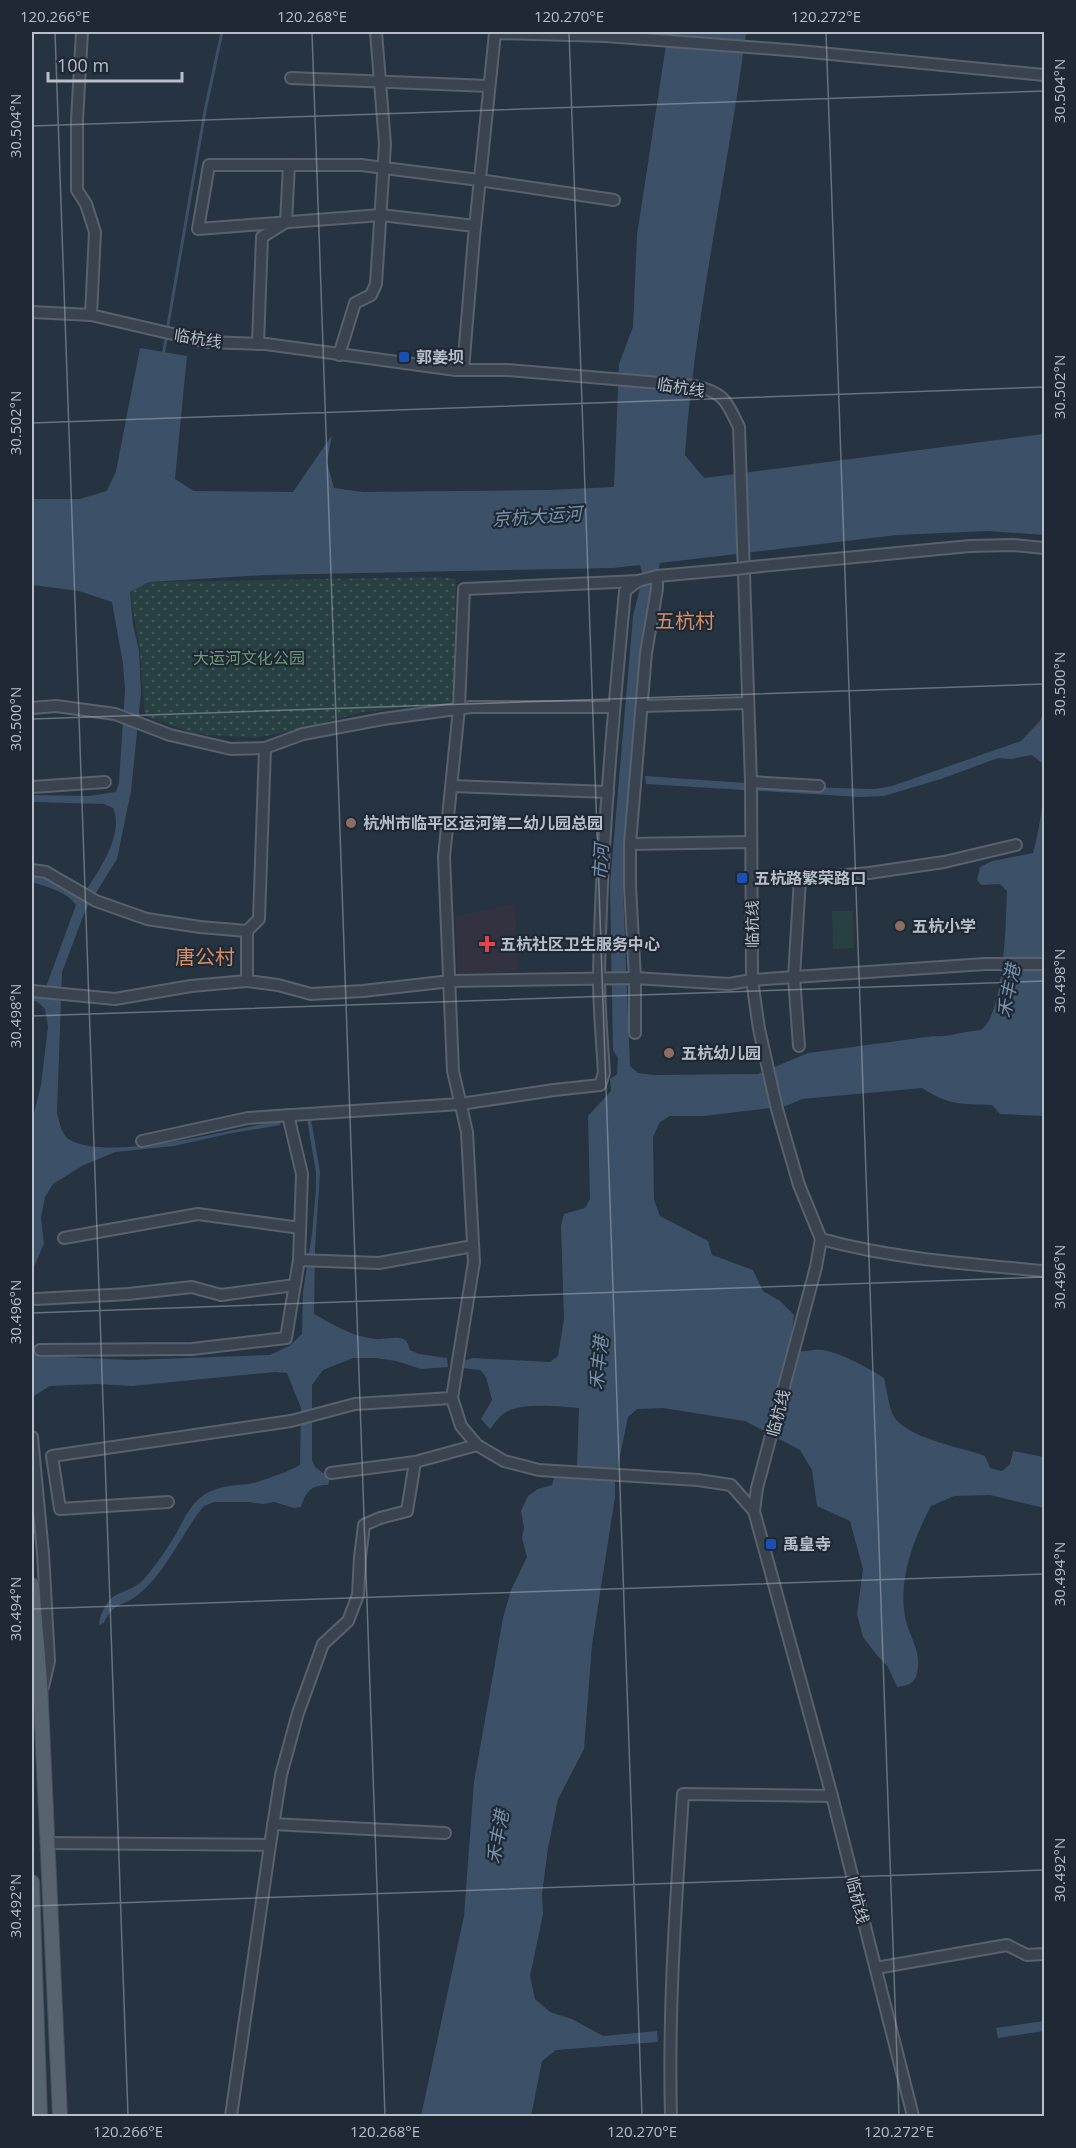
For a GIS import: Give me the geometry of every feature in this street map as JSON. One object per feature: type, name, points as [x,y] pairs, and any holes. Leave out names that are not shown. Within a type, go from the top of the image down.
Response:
[{"type":"main road","points":[[32,1585],[41,1693],[60,2116]]},
{"type":"main road","points":[[32,1882],[40,2116]]},
{"type":"street","points":[[82,32],[77,120],[77,190],[86,204],[95,232],[91,315]]},
{"type":"street","points":[[339,355],[355,303],[371,295],[376,285],[385,144],[376,32]]},
{"type":"street","points":[[463,370],[479,180],[495,32],[606,36],[800,51],[1044,75]]},
{"type":"street","points":[[291,78],[489,86]]},
{"type":"street","points":[[475,226],[381,215],[198,229],[209,165],[361,165],[614,200]]},
{"type":"street","points":[[286,222],[289,165]]},
{"type":"street","points":[[258,344],[262,237],[286,222]]},
{"type":"street","name":"临杭线","points":[[32,312],[91,315],[207,342],[258,344],[463,370],[507,370],[695,386],[706,388],[724,397],[739,427],[751,787],[752,980],[759,1029],[777,1109],[799,1185],[821,1239],[816,1267],[757,1488],[754,1511],[832,1796],[913,2116]]},
{"type":"street","points":[[754,1511],[731,1485],[698,1480],[539,1470],[504,1461],[477,1445],[461,1426],[452,1398],[474,1262],[467,1132],[453,1071],[444,857],[459,708],[464,589],[638,581],[657,577],[970,546],[1013,545],[1044,548]]},
{"type":"street","points":[[635,1033],[630,844],[646,653],[657,577]]},
{"type":"street","points":[[142,1142],[248,1118],[460,1104],[600,1085],[604,1073],[599,979],[614,707],[625,591],[638,581]]},
{"type":"street","points":[[643,706],[748,703]]},
{"type":"street","points":[[32,708],[56,706],[115,714],[170,735],[231,749],[265,748],[303,734],[459,708],[614,707]]},
{"type":"street","points":[[247,981],[247,931],[259,919],[265,748]]},
{"type":"street","points":[[32,787],[105,782]]},
{"type":"street","points":[[452,786],[608,792]]},
{"type":"street","points":[[751,787],[819,786]]},
{"type":"street","points":[[630,844],[751,842]]},
{"type":"street","points":[[799,1046],[794,977],[800,879],[869,873],[944,862],[1016,845]]},
{"type":"street","points":[[32,870],[46,872],[96,901],[147,919],[247,931]]},
{"type":"street","points":[[32,991],[115,999],[191,986],[247,981],[278,985],[311,994],[363,991],[451,981],[634,978],[729,984],[794,977],[1001,964],[1044,964]]},
{"type":"street","points":[[40,1350],[192,1349],[286,1338],[299,1260],[302,1174],[288,1115]]},
{"type":"street","points":[[64,1238],[198,1214],[300,1228]]},
{"type":"street","points":[[821,1239],[857,1249],[926,1260],[1044,1270]]},
{"type":"street","points":[[299,1260],[379,1263],[474,1246]]},
{"type":"street","points":[[36,1299],[128,1294],[192,1287],[220,1295],[295,1285]]},
{"type":"street","points":[[168,1502],[60,1509],[52,1456],[291,1421],[355,1404],[452,1398]]},
{"type":"street","points":[[32,1437],[43,1553],[49,1661],[41,1693]]},
{"type":"street","points":[[330,1473],[415,1462],[477,1445]]},
{"type":"street","points":[[231,2116],[281,1775],[296,1722],[323,1644],[348,1621],[358,1595],[364,1525],[407,1511],[415,1462]]},
{"type":"street","points":[[671,2116],[669,2040],[683,1794],[832,1796]]},
{"type":"street","points":[[273,1824],[446,1833]]},
{"type":"street","points":[[48,1843],[270,1845]]},
{"type":"street","points":[[876,1968],[1007,1945],[1027,1955],[1044,1954]]},
{"type":"shaded area","name":"五杭社区卫生服务中心","points":[[515,904],[518,972],[457,974],[456,916]]},
{"type":"green space","name":"大运河文化公园","points":[[438,577],[456,579],[453,702],[363,712],[292,731],[255,738],[196,734],[145,716],[140,651],[130,592],[149,582]]},
{"type":"green space","points":[[832,911],[853,911],[854,948],[833,949]]},
{"type":"water","points":[[668,32],[746,32],[696,348],[685,455],[704,478],[1044,434],[1044,535],[988,531],[897,535],[660,563],[649,606],[636,703],[623,887],[630,1066],[638,1073],[654,1075],[758,1074],[808,1053],[980,1030],[988,1022],[995,1007],[999,988],[1005,943],[1007,891],[1000,884],[981,885],[977,880],[980,867],[992,861],[1033,853],[1043,797],[1043,764],[1032,755],[1011,759],[998,758],[941,779],[884,796],[859,797],[646,784],[645,776],[802,787],[875,789],[892,786],[1021,741],[1040,721],[1044,711],[1044,1116],[1000,1114],[992,1105],[947,1101],[922,1088],[802,1099],[786,1106],[704,1116],[670,1116],[660,1122],[653,1137],[654,1200],[660,1216],[708,1241],[712,1255],[753,1270],[763,1291],[780,1301],[794,1315],[790,1348],[801,1351],[831,1352],[855,1361],[884,1378],[893,1415],[909,1430],[935,1441],[985,1456],[990,1468],[1002,1471],[1010,1464],[1013,1451],[1044,1457],[1044,1508],[990,1495],[954,1496],[931,1506],[918,1533],[905,1576],[904,1606],[906,1621],[917,1653],[917,1673],[912,1682],[897,1687],[888,1667],[863,1637],[857,1614],[863,1569],[850,1521],[817,1506],[812,1470],[800,1450],[745,1421],[663,1408],[637,1409],[628,1417],[615,1480],[615,1497],[592,1645],[584,1749],[558,1799],[542,1894],[543,1914],[530,1976],[535,1999],[550,2012],[572,2019],[603,2036],[657,2031],[658,2042],[556,2050],[542,2061],[531,2116],[421,2116],[464,1916],[474,1782],[503,1618],[511,1590],[527,1557],[522,1538],[524,1528],[521,1511],[528,1496],[538,1489],[552,1485],[555,1474],[569,1476],[577,1466],[579,1408],[542,1406],[514,1409],[502,1415],[490,1429],[481,1419],[492,1400],[486,1377],[480,1370],[462,1368],[463,1361],[473,1358],[550,1362],[558,1356],[564,1319],[561,1226],[564,1214],[585,1208],[590,1199],[588,1116],[611,1091],[610,1079],[617,1074],[618,1058],[613,1050],[610,884],[633,616],[643,576],[640,565],[613,568],[266,575],[149,582],[130,592],[133,625],[139,651],[141,693],[131,791],[117,859],[86,909],[62,972],[57,1113],[60,1125],[65,1136],[72,1141],[91,1146],[115,1147],[143,1146],[279,1121],[281,1125],[174,1146],[115,1152],[82,1166],[53,1184],[45,1197],[41,1218],[44,1244],[32,1271],[32,1121],[41,1085],[48,1027],[45,1009],[32,1000],[32,992],[46,987],[76,905],[62,893],[32,882],[32,876],[48,880],[82,896],[108,854],[116,819],[113,808],[104,804],[32,802],[32,795],[89,796],[116,792],[119,782],[125,690],[123,664],[112,602],[79,591],[32,585],[32,499],[80,499],[107,491],[116,471],[140,348],[187,356],[175,479],[194,491],[293,492],[332,435],[327,462],[334,488],[363,492],[614,487],[619,364],[633,327],[637,235]]},
{"type":"water","points":[[307,1119],[311,1119],[320,1172],[314,1314],[343,1330],[358,1335],[375,1339],[403,1339],[410,1350],[419,1354],[447,1358],[448,1367],[421,1369],[396,1361],[353,1358],[323,1370],[312,1385],[312,1460],[315,1467],[330,1478],[328,1485],[317,1486],[310,1490],[301,1507],[294,1508],[274,1502],[263,1504],[214,1502],[204,1506],[149,1585],[134,1598],[112,1611],[104,1623],[99,1625],[108,1602],[144,1579],[169,1545],[189,1510],[203,1495],[224,1487],[259,1481],[300,1465],[301,1408],[287,1373],[275,1372],[132,1386],[96,1384],[50,1386],[32,1397],[32,1346],[63,1357],[130,1360],[270,1355],[289,1346],[302,1334],[303,1292],[316,1190],[316,1173]]},
{"type":"water","points":[[1044,2021],[1044,2031],[998,2038],[996,2028]]},
{"type":"waterway","points":[[168,325],[205,111],[222,32]]},
{"type":"waterway","points":[[163,355],[166,340]]},
{"type":"place","name":"郭姜坝","points":[[404,357]]},
{"type":"place","name":"杭州市临平区运河第二幼儿园总园","points":[[351,823]]},
{"type":"place","name":"五杭路繁荣路口","points":[[742,878]]},
{"type":"place","name":"五杭小学","points":[[900,926]]},
{"type":"place","name":"五杭社区卫生服务中心","points":[[487,944]]},
{"type":"place","name":"五杭幼儿园","points":[[669,1053]]},
{"type":"place","name":"禹皇寺","points":[[771,1544]]},
{"type":"district","name":"五杭村","points":[[685,621]]},
{"type":"district","name":"唐公村","points":[[205,957]]},
{"type":"water label","name":"京杭大运河","points":[[537,517]]},
{"type":"water label","name":"市河","points":[[601,862]]},
{"type":"water label","name":"禾丰港","points":[[1009,991]]},
{"type":"water label","name":"禾丰港","points":[[599,1363]]},
{"type":"water label","name":"禾丰港","points":[[498,1837]]}]
